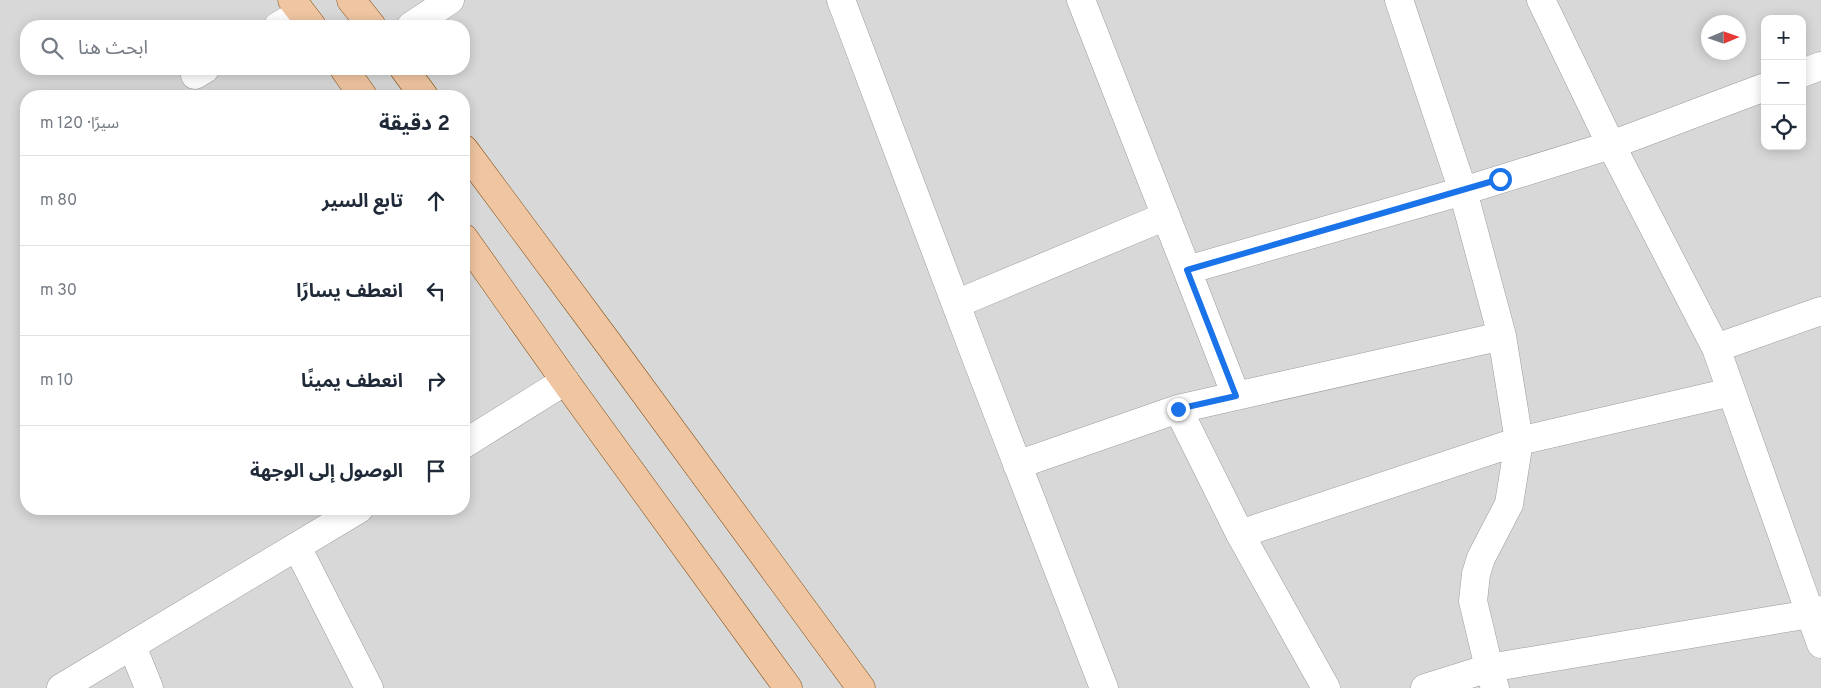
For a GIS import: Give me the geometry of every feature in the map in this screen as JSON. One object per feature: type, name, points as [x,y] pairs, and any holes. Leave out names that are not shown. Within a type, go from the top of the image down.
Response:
[{"type":"main road","points":[[351,0],[367,20]]},
{"type":"main road","points":[[408,75],[420,90]]},
{"type":"main road","points":[[470,157],[611,346],[860,688]]},
{"type":"main road","points":[[470,246],[565,381],[788,688]]},
{"type":"street","points":[[420,20],[450,0]]},
{"type":"street","points":[[841,0],[1104,688]]},
{"type":"street","points":[[1081,0],[1236,396]]},
{"type":"street","points":[[1399,0],[1463,191],[1502,336],[1519,441],[1509,504],[1481,558],[1476,574],[1473,601],[1492,678]]},
{"type":"street","points":[[1541,0],[1611,145],[1716,348],[1815,612],[1821,644]]},
{"type":"street","points":[[289,20],[302,13]]},
{"type":"street","points":[[1806,72],[1821,66]]},
{"type":"street","points":[[1187,270],[1463,191],[1611,145],[1761,89]]},
{"type":"street","points":[[956,304],[1166,216]]},
{"type":"street","points":[[1716,348],[1821,311]]},
{"type":"street","points":[[1018,465],[1178,409],[1502,336]]},
{"type":"street","points":[[470,440],[565,381]]},
{"type":"street","points":[[1240,534],[1519,441],[1731,392]]},
{"type":"street","points":[[1178,409],[1240,534],[1326,688]]},
{"type":"street","points":[[61,688],[349,515]]},
{"type":"street","points":[[297,547],[369,688]]},
{"type":"street","points":[[1425,688],[1492,678],[1815,612]]},
{"type":"street","points":[[132,646],[149,688]]},
{"type":"shaded area","points":[[0,0],[1821,0],[1821,688],[0,688]]},
{"type":"route","points":[[1178,409],[1236,396],[1187,270],[1500,179]]}]
